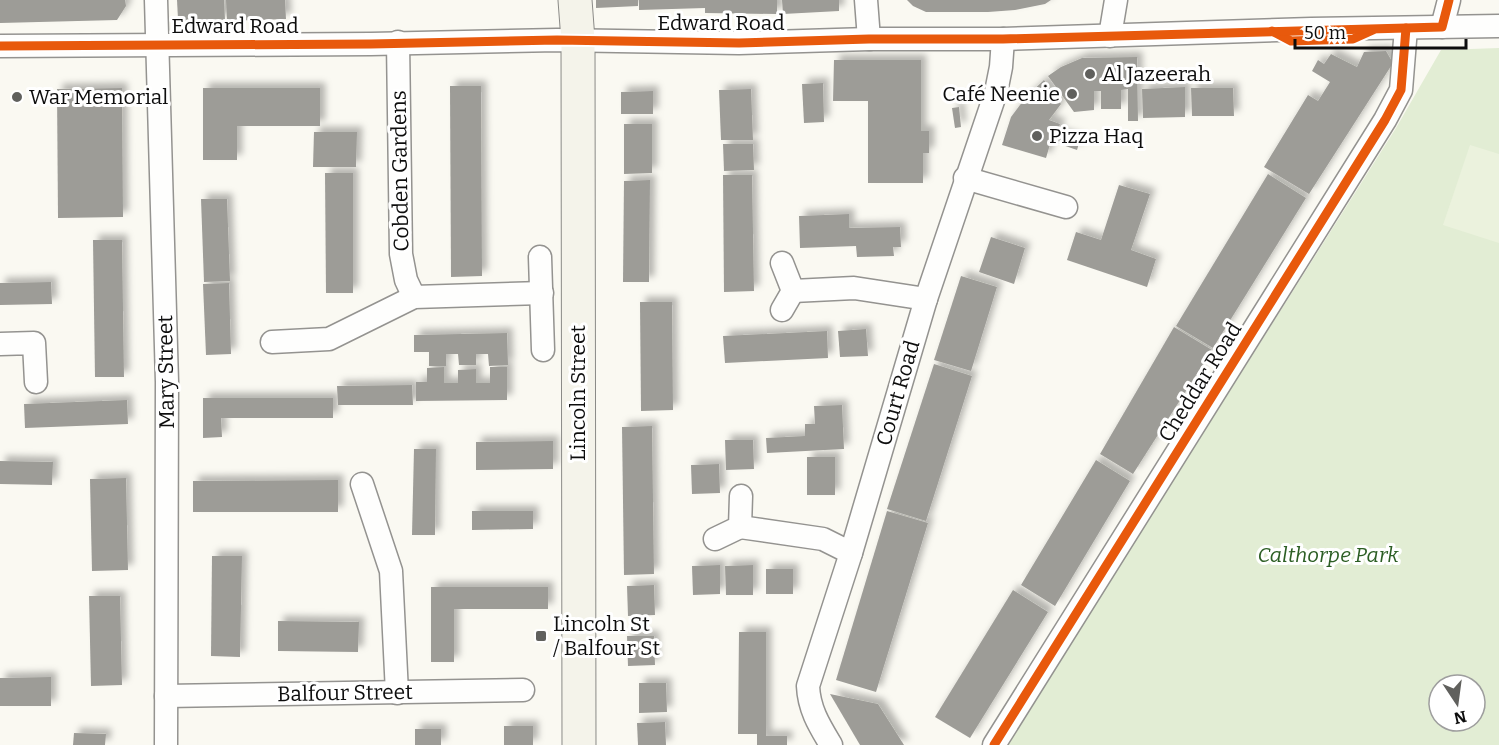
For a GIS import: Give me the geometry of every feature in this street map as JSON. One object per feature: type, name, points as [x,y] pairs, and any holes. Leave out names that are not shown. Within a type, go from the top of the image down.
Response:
[{"type":"street","name":"Mary Street","points":[[156,0],[167,382],[166,745]]},
{"type":"street","name":"Lincoln Street","points":[[575,0],[578,40],[579,745]]},
{"type":"street","points":[[866,0],[869,39]]},
{"type":"street","points":[[1110,36],[1116,0]]},
{"type":"street","points":[[1442,27],[1449,0]]},
{"type":"street","name":"Edward Road","points":[[0,46],[371,44],[578,40],[739,43],[869,39],[1003,39],[1311,29],[1499,26]]},
{"type":"street","name":"Cheddar Road","points":[[994,745],[1385,120],[1401,90],[1406,28]]},
{"type":"street","name":"Court Road","points":[[831,745],[808,701],[808,686],[851,553],[926,299],[996,92],[1003,39]]},
{"type":"street","name":"Cobden Gardens","points":[[398,42],[401,254],[406,280],[414,297]]},
{"type":"street","points":[[966,178],[1066,207]]},
{"type":"street","points":[[540,257],[543,350]]},
{"type":"street","points":[[782,263],[788,300],[854,288],[926,299]]},
{"type":"street","points":[[272,342],[329,339],[414,297],[542,293]]},
{"type":"street","points":[[0,344],[34,343],[36,382]]},
{"type":"street","points":[[362,484],[391,572],[397,693]]},
{"type":"street","points":[[740,527],[741,496]]},
{"type":"street","points":[[715,540],[740,527],[823,539],[851,553]]},
{"type":"street","name":"Balfour Street","points":[[166,696],[523,690]]},
{"type":"green space","name":"Calthorpe Park","points":[[1499,48],[1499,745],[1006,745],[1396,128],[1441,50]]},
{"type":"green space","points":[[1470,145],[1499,154],[1499,243],[1443,225]]},
{"type":"building","points":[[0,0],[125,0],[126,6],[117,20],[0,23]]},
{"type":"building","points":[[177,0],[224,0],[225,20],[181,22],[178,19]]},
{"type":"building","points":[[226,0],[285,0],[286,19],[227,21]]},
{"type":"building","points":[[596,0],[638,0],[638,6],[596,8]]},
{"type":"building","points":[[639,0],[777,0],[777,14],[705,13],[705,8],[639,10]]},
{"type":"building","points":[[782,0],[839,0],[839,11],[783,14]]},
{"type":"building","points":[[907,0],[1051,0],[1045,4],[1015,10],[926,12],[913,6]]},
{"type":"building","points":[[1386,51],[1393,63],[1309,194],[1264,167],[1308,95],[1318,101],[1330,82],[1312,71],[1318,60],[1324,64],[1331,54],[1357,67],[1364,52]]},
{"type":"building","points":[[1137,57],[1138,121],[1128,121],[1128,89],[1121,90],[1121,109],[1101,109],[1101,91],[1094,91],[1094,110],[1074,112],[1048,76],[1061,67],[1082,58]]},
{"type":"building","points":[[834,60],[921,60],[921,131],[929,131],[929,153],[923,153],[923,183],[868,183],[868,101],[833,101]]},
{"type":"building","points":[[1044,80],[1061,104],[1049,120],[1060,124],[1057,133],[1080,140],[1077,150],[1051,141],[1046,158],[1002,145],[1011,117],[1026,97]]},
{"type":"building","points":[[823,83],[824,122],[804,123],[802,84]]},
{"type":"building","points":[[450,86],[481,86],[482,276],[451,277]]},
{"type":"building","points":[[1185,87],[1185,117],[1143,118],[1142,89]]},
{"type":"building","points":[[122,88],[123,217],[58,218],[57,89]]},
{"type":"building","points":[[203,88],[320,88],[320,126],[237,126],[237,160],[203,160]]},
{"type":"building","points":[[1191,88],[1233,88],[1234,116],[1192,116]]},
{"type":"building","points":[[751,89],[753,140],[721,140],[719,90]]},
{"type":"building","points":[[653,91],[653,114],[621,114],[621,92]]},
{"type":"building","points":[[959,107],[961,127],[955,128],[952,108]]},
{"type":"building","points":[[624,124],[652,124],[652,173],[624,174]]},
{"type":"building","points":[[314,132],[357,132],[356,167],[313,167]]},
{"type":"building","points":[[723,144],[753,144],[754,170],[724,171]]},
{"type":"building","points":[[325,173],[353,173],[353,293],[326,293]]},
{"type":"building","points":[[1268,174],[1306,198],[1213,348],[1176,326]]},
{"type":"building","points":[[723,175],[752,175],[754,291],[724,292]]},
{"type":"building","points":[[650,180],[649,282],[623,282],[624,181]]},
{"type":"building","points":[[1119,185],[1150,194],[1131,250],[1156,259],[1147,287],[1067,260],[1076,232],[1101,240]]},
{"type":"building","points":[[201,199],[227,199],[230,281],[204,282]]},
{"type":"building","points":[[849,214],[849,228],[900,227],[901,247],[893,247],[894,256],[857,257],[856,246],[800,248],[799,216]]},
{"type":"building","points":[[991,237],[1025,248],[1014,284],[979,272]]},
{"type":"building","points":[[93,240],[122,240],[124,377],[95,377]]},
{"type":"building","points":[[961,276],[997,287],[971,371],[934,360]]},
{"type":"building","points":[[51,282],[52,304],[0,305],[0,283]]},
{"type":"building","points":[[229,283],[231,354],[206,355],[203,284]]},
{"type":"building","points":[[640,302],[672,302],[673,410],[641,411]]},
{"type":"building","points":[[1174,327],[1212,350],[1133,474],[1100,454]]},
{"type":"building","points":[[866,329],[868,356],[840,357],[838,331]]},
{"type":"building","points":[[827,331],[828,358],[725,363],[723,336]]},
{"type":"building","points":[[507,333],[508,365],[489,366],[488,354],[476,354],[476,365],[459,365],[458,354],[446,354],[446,366],[429,366],[429,352],[414,352],[414,335]]},
{"type":"building","points":[[934,364],[972,376],[926,521],[887,509]]},
{"type":"building","points":[[444,367],[444,383],[458,383],[458,370],[476,369],[476,383],[490,383],[490,367],[507,367],[507,400],[416,401],[416,382],[427,382],[427,368]]},
{"type":"building","points":[[412,385],[413,405],[338,405],[337,386]]},
{"type":"building","points":[[203,398],[333,398],[333,418],[221,418],[222,437],[203,438]]},
{"type":"building","points":[[127,400],[128,424],[25,428],[24,404]]},
{"type":"building","points":[[842,405],[844,449],[767,453],[766,438],[805,436],[805,424],[815,424],[814,406]]},
{"type":"building","points":[[652,426],[654,574],[624,575],[622,427]]},
{"type":"building","points":[[725,440],[753,440],[754,469],[726,470]]},
{"type":"building","points":[[553,441],[553,469],[476,470],[476,442]]},
{"type":"building","points":[[414,449],[436,449],[435,535],[412,535]]},
{"type":"building","points":[[807,457],[835,457],[835,495],[807,495]]},
{"type":"building","points":[[1096,460],[1130,481],[1055,606],[1021,585]]},
{"type":"building","points":[[0,461],[53,462],[52,485],[0,484]]},
{"type":"building","points":[[719,464],[720,493],[692,494],[691,465]]},
{"type":"building","points":[[126,478],[128,570],[92,571],[90,479]]},
{"type":"building","points":[[338,480],[338,512],[193,512],[193,481]]},
{"type":"building","points":[[472,511],[533,511],[533,529],[472,530]]},
{"type":"building","points":[[887,511],[928,523],[876,692],[836,680]]},
{"type":"building","points":[[212,556],[242,556],[240,657],[211,656]]},
{"type":"building","points":[[720,565],[720,594],[693,595],[692,566]]},
{"type":"building","points":[[753,565],[753,595],[726,595],[725,566]]},
{"type":"building","points":[[766,569],[793,569],[793,594],[766,594]]},
{"type":"building","points":[[654,585],[655,615],[628,616],[627,586]]},
{"type":"building","points":[[431,587],[548,587],[548,609],[454,609],[454,662],[431,662]]},
{"type":"building","points":[[1013,590],[1048,612],[970,738],[935,717]]},
{"type":"building","points":[[89,596],[120,596],[122,685],[91,686]]},
{"type":"building","points":[[278,621],[359,622],[358,652],[278,651]]},
{"type":"building","points":[[739,632],[766,632],[766,736],[787,736],[787,745],[757,745],[757,734],[738,734]]},
{"type":"building","points":[[627,636],[654,636],[655,665],[628,666]]},
{"type":"building","points":[[51,677],[51,706],[0,706],[0,678]]},
{"type":"building","points":[[639,683],[666,683],[667,712],[639,713]]},
{"type":"building","points":[[830,694],[878,704],[904,745],[860,745]]},
{"type":"building","points":[[665,722],[666,745],[638,745],[637,723]]},
{"type":"building","points":[[504,726],[533,726],[533,745],[504,745]]},
{"type":"building","points":[[415,729],[441,729],[441,745],[415,745]]},
{"type":"building","points":[[74,733],[106,734],[105,745],[73,745]]},
{"type":"cycle path","points":[[0,46],[371,44],[557,40],[739,43],[869,39],[1003,39],[1442,27],[1449,0]]},
{"type":"cycle path","points":[[994,745],[1385,120],[1401,90],[1406,28]]},
{"type":"cycle path","points":[[1272,31],[1291,41],[1353,39],[1373,30]]},
{"type":"place","name":"Al Jazeerah","points":[[1090,74]]},
{"type":"place","name":"Café Neenie","points":[[1072,94]]},
{"type":"place","name":"War Memorial","points":[[17,97]]},
{"type":"place","name":"Pizza Haq","points":[[1037,136]]},
{"type":"place","name":"Lincoln St / Balfour St","points":[[541,636]]}]
